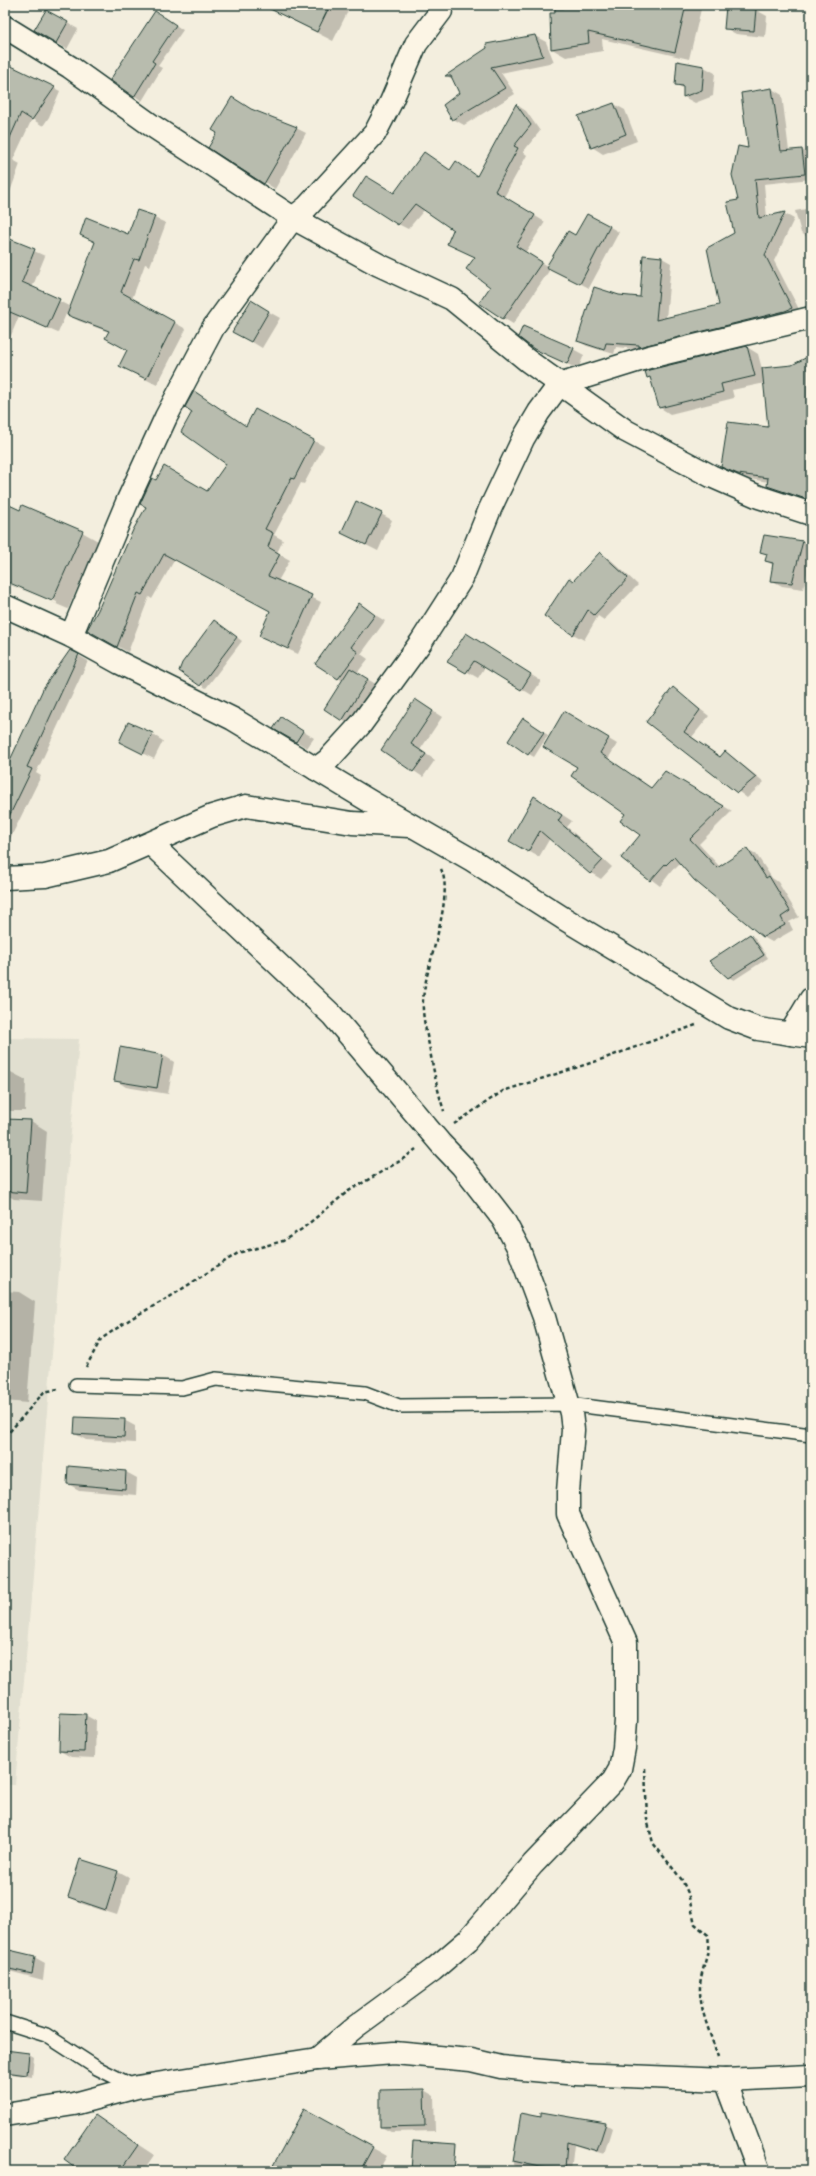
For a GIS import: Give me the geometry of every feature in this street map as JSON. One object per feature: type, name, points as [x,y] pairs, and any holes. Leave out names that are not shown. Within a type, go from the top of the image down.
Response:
[{"type":"street","points":[[71,636],[128,500],[166,417],[213,328],[293,218],[307,207],[375,133],[391,102],[416,44],[446,7]]},
{"type":"street","points":[[5,27],[70,67],[152,124],[293,218],[379,265],[452,300],[559,385],[626,432],[759,497],[811,514]]},
{"type":"street","points":[[316,769],[328,760],[361,724],[422,642],[462,578],[490,509],[523,439],[539,412],[559,385],[649,357],[811,318]]},
{"type":"street","points":[[5,606],[71,636],[120,663],[233,719],[472,860],[616,951],[729,1018],[758,1029],[801,1035],[811,999]]},
{"type":"street","points":[[5,878],[45,876],[109,861],[151,844],[212,816],[246,806],[293,812],[352,823],[415,827]]},
{"type":"street","points":[[151,844],[332,1015],[442,1132],[462,1166],[503,1219],[518,1247],[544,1317],[568,1404],[572,1430],[568,1514],[626,1643],[626,1720],[624,1748],[620,1769],[614,1781],[533,1864],[468,1940],[433,1970],[355,2028],[317,2059]]},
{"type":"street","points":[[5,2115],[74,2104],[137,2087],[317,2059],[394,2053],[471,2060],[501,2067],[577,2074],[725,2080],[811,2076]]},
{"type":"street","points":[[725,2080],[758,2171]]},
{"type":"lane","points":[[76,1385],[182,1388],[216,1379],[365,1393],[399,1406],[568,1404],[811,1435]]},
{"type":"lane","points":[[5,2022],[46,2035],[97,2068],[137,2087]]},
{"type":"path","points":[[438,864],[444,875],[444,894],[423,1001],[442,1132]]},
{"type":"path","points":[[5,1437],[44,1392],[76,1385],[101,1339],[231,1257],[283,1240],[302,1229],[347,1192],[400,1161],[502,1091],[603,1059],[683,1029],[729,1018]]},
{"type":"path","points":[[624,1748],[639,1756],[644,1762],[647,1819],[653,1843],[682,1880],[688,1893],[695,1924],[708,1935],[709,1945],[700,1984],[701,1999],[725,2080]]},
{"type":"shaded area","points":[[5,1038],[79,1039],[15,1785],[5,1785]]},
{"type":"building","points":[[262,5],[330,5],[317,32]]},
{"type":"building","points":[[564,5],[686,5],[675,52],[588,32],[589,43],[551,49],[550,13],[555,13],[555,8],[564,8]]},
{"type":"building","points":[[726,6],[756,9],[754,31],[724,29]]},
{"type":"building","points":[[46,10],[68,22],[56,43],[34,30]]},
{"type":"building","points":[[155,11],[176,25],[152,61],[155,63],[134,97],[110,80]]},
{"type":"building","points":[[535,35],[543,56],[491,67],[505,88],[452,120],[443,105],[459,93],[451,76],[445,76],[487,48],[486,44]]},
{"type":"building","points":[[677,61],[704,66],[702,90],[683,97],[683,86],[675,85]]},
{"type":"building","points":[[5,63],[55,87],[32,120],[21,113],[5,149]]},
{"type":"building","points":[[772,88],[781,151],[802,149],[805,174],[755,179],[759,218],[785,212],[765,255],[792,308],[639,347],[639,345],[606,343],[604,350],[577,341],[594,287],[619,295],[640,297],[643,255],[662,257],[656,320],[719,305],[707,248],[734,233],[727,202],[738,200],[732,175],[738,146],[748,148],[741,93]]},
{"type":"building","points":[[232,97],[251,109],[297,127],[264,184],[208,148],[217,133],[212,130]]},
{"type":"building","points":[[614,103],[626,134],[591,148],[578,116]]},
{"type":"building","points":[[516,104],[531,125],[514,146],[518,148],[495,191],[535,215],[516,246],[542,262],[503,319],[479,303],[490,287],[466,269],[475,257],[447,244],[453,230],[415,204],[398,225],[353,196],[366,176],[394,193],[424,152],[450,170],[456,161],[477,176]]},
{"type":"building","points":[[137,210],[155,216],[139,260],[134,259],[121,292],[175,322],[146,379],[119,366],[127,350],[105,338],[109,331],[67,315],[95,242],[80,235],[86,217],[128,234]]},
{"type":"building","points":[[587,214],[610,226],[580,284],[546,267],[568,231],[575,235]]},
{"type":"building","points":[[5,237],[35,249],[22,282],[60,299],[47,328],[10,312],[5,322]]},
{"type":"building","points":[[251,300],[269,311],[251,342],[232,332]]},
{"type":"building","points":[[523,326],[574,348],[567,364],[534,349],[518,337]]},
{"type":"building","points":[[747,346],[755,376],[721,384],[723,392],[659,408],[650,377],[647,378],[645,371]]},
{"type":"building","points":[[811,355],[811,489],[809,500],[767,486],[768,478],[738,474],[721,467],[728,422],[768,427],[762,368],[792,365]]},
{"type":"building","points":[[194,391],[246,426],[255,409],[314,440],[294,479],[291,478],[265,529],[273,533],[268,547],[280,554],[268,576],[312,595],[288,649],[259,636],[270,611],[164,554],[142,595],[138,593],[117,647],[87,630],[98,610],[133,530],[146,507],[140,504],[152,478],[156,480],[164,466],[207,491],[226,464],[181,432],[192,412],[185,407]]},
{"type":"building","points":[[356,501],[382,513],[366,545],[341,533]]},
{"type":"building","points":[[5,503],[20,510],[22,505],[83,531],[52,601],[5,581]]},
{"type":"building","points":[[764,535],[803,541],[792,583],[770,581],[773,563],[765,561],[767,554],[760,552]]},
{"type":"building","points":[[600,552],[628,578],[594,615],[588,610],[573,635],[544,616],[569,578],[573,581]]},
{"type":"building","points":[[359,603],[375,615],[351,647],[358,652],[338,679],[315,664]]},
{"type":"building","points":[[214,620],[237,637],[200,686],[179,671],[182,663]]},
{"type":"building","points":[[466,633],[531,674],[521,690],[474,661],[466,673],[447,662]]},
{"type":"building","points":[[70,650],[79,654],[27,767],[32,769],[5,825],[5,771],[44,687]]},
{"type":"building","points":[[350,668],[368,679],[342,721],[324,709]]},
{"type":"building","points":[[673,687],[700,710],[684,732],[720,757],[725,751],[756,777],[737,793],[646,722]]},
{"type":"building","points":[[415,699],[433,711],[411,744],[426,754],[413,772],[381,750]]},
{"type":"building","points":[[564,711],[609,738],[600,753],[651,788],[665,771],[724,806],[690,839],[717,868],[747,848],[766,878],[769,876],[790,911],[781,917],[785,925],[763,937],[694,880],[674,857],[666,865],[665,864],[650,881],[621,858],[640,835],[620,821],[625,814],[571,776],[577,767],[543,747]]},
{"type":"building","points":[[281,717],[303,731],[296,742],[273,729]]},
{"type":"building","points":[[523,718],[544,732],[528,755],[508,741]]},
{"type":"building","points":[[128,722],[153,733],[143,754],[119,742]]},
{"type":"building","points":[[534,796],[562,815],[558,821],[603,860],[590,874],[540,831],[528,852],[509,841]]},
{"type":"building","points":[[750,934],[764,955],[728,978],[709,961]]},
{"type":"building","points":[[120,1047],[163,1055],[157,1088],[114,1081]]},
{"type":"building","points":[[5,1119],[31,1120],[26,1193],[5,1191]]},
{"type":"building","points":[[75,1417],[125,1419],[124,1437],[74,1434]]},
{"type":"building","points":[[68,1466],[126,1471],[125,1489],[67,1484]]},
{"type":"building","points":[[60,1713],[86,1714],[84,1752],[59,1751]]},
{"type":"building","points":[[80,1859],[118,1871],[106,1910],[68,1897]]},
{"type":"building","points":[[5,1949],[35,1956],[32,1974],[5,1968]]},
{"type":"building","points":[[5,2050],[29,2053],[27,2075],[5,2072]]},
{"type":"building","points":[[424,2089],[425,2126],[380,2127],[380,2090]]},
{"type":"building","points":[[304,2109],[373,2147],[360,2171],[270,2171]]},
{"type":"building","points":[[541,2112],[606,2123],[597,2151],[567,2142],[565,2169],[540,2167],[513,2161],[521,2113],[541,2117]]},
{"type":"building","points":[[95,2115],[138,2145],[120,2171],[79,2171],[64,2160]]},
{"type":"building","points":[[413,2141],[456,2144],[454,2171],[411,2171]]}]
